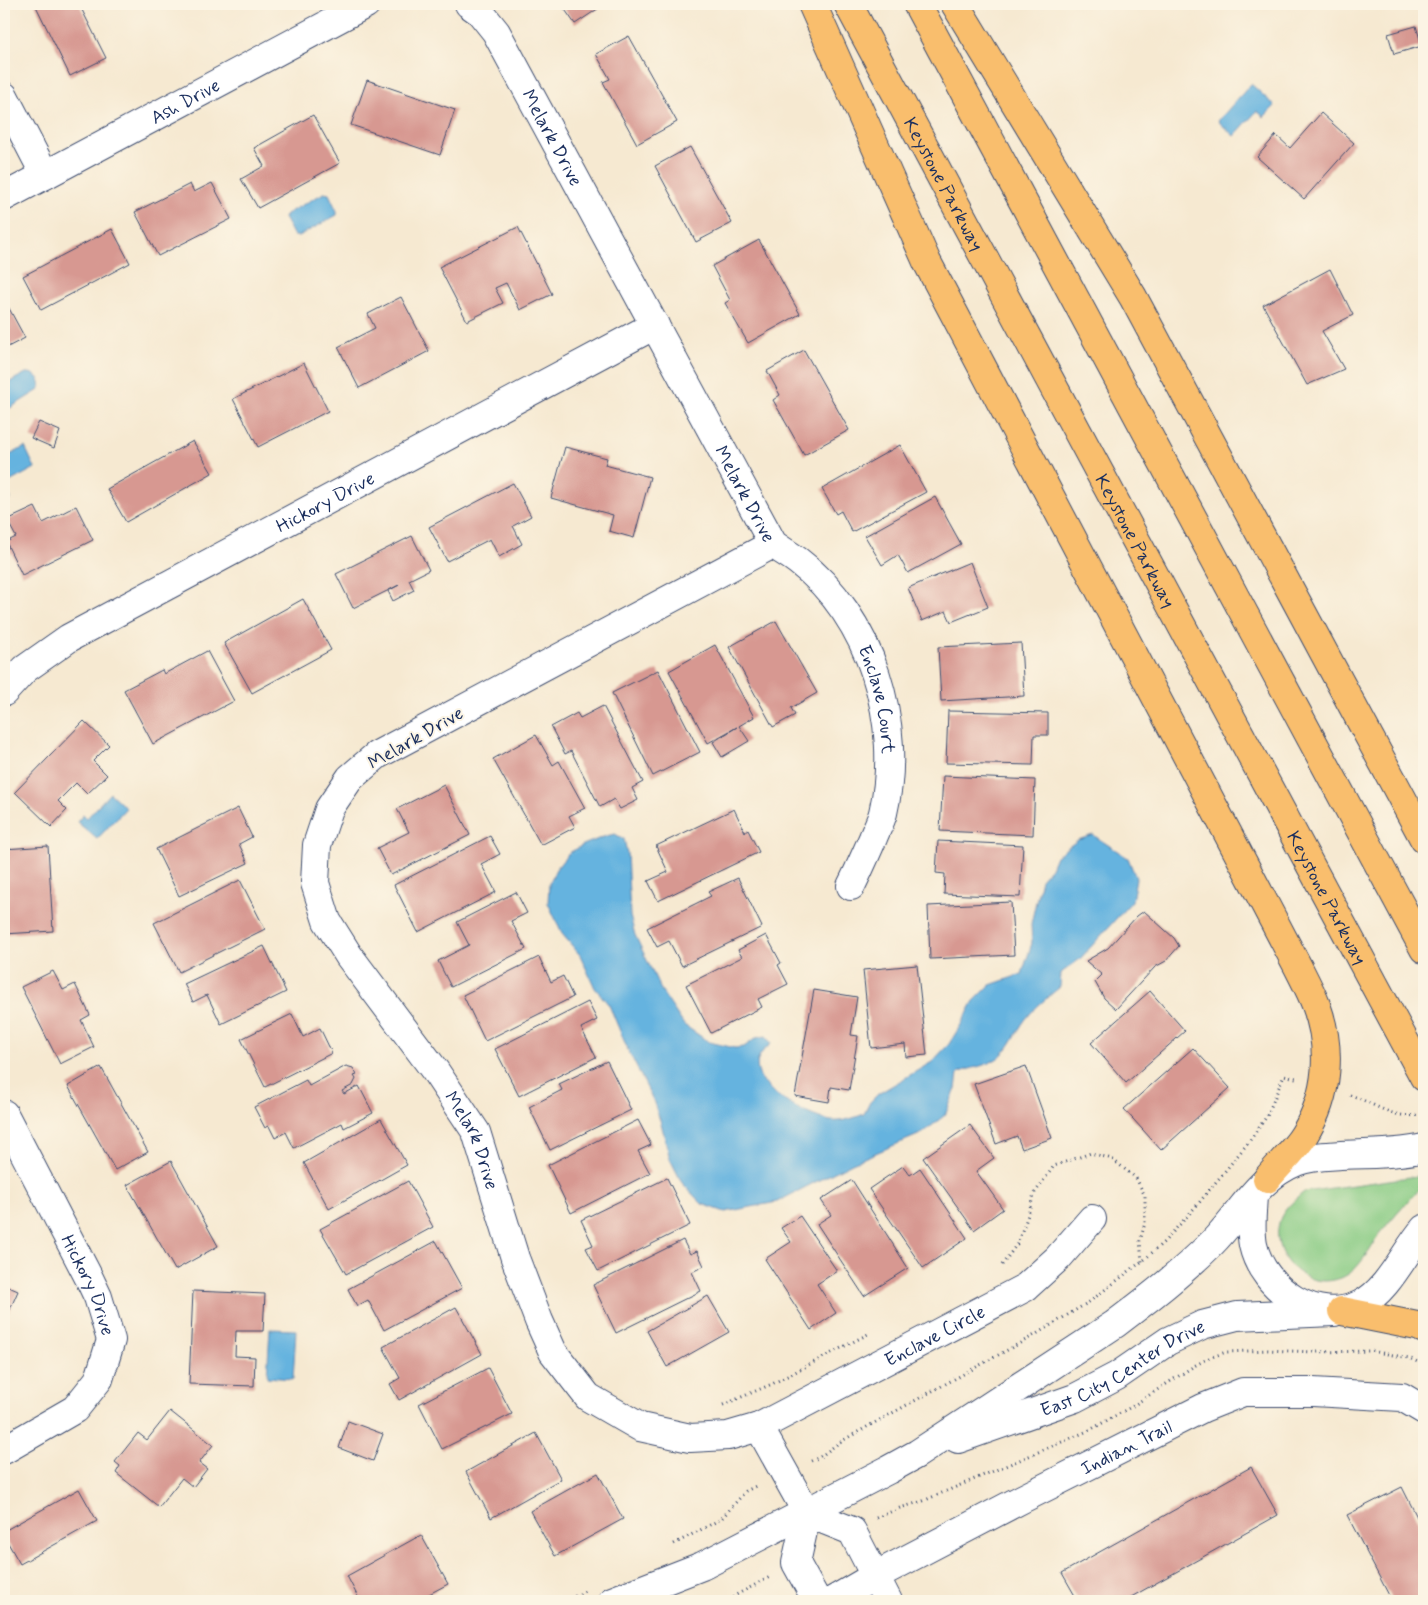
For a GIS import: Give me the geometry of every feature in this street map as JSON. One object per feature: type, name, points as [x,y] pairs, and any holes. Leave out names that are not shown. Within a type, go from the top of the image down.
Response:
[{"type":"highway","points":[[812,4],[927,262],[1316,1004],[1323,1026],[1326,1051],[1326,1067],[1319,1104],[1304,1135],[1260,1187]]},
{"type":"highway","name":"Keystone Parkway","points":[[848,4],[1424,1078]]},
{"type":"highway","points":[[917,4],[1424,950]]},
{"type":"highway","points":[[955,4],[1133,296],[1424,839]]},
{"type":"highway","points":[[1338,1311],[1424,1328]]},
{"type":"street","name":"Ash Drive","points":[[4,197],[366,4]]},
{"type":"street","name":"Melark Drive","points":[[469,4],[480,12],[496,32],[773,544],[377,755],[350,778],[329,809],[317,846],[315,883],[327,921],[349,956],[436,1072],[476,1132],[515,1258],[539,1321],[553,1352],[588,1397],[640,1427],[690,1438],[728,1436],[759,1427]]},
{"type":"street","points":[[4,96],[45,174]]},
{"type":"street","name":"Hickory Drive","points":[[4,692],[25,669],[69,638],[655,325]]},
{"type":"street","name":"Enclave Court","points":[[773,544],[799,561],[825,586],[846,614],[863,643],[878,676],[887,715],[889,765],[883,814],[852,886]]},
{"type":"street","name":"Hickory Drive","points":[[4,1114],[98,1297],[111,1340],[98,1379],[75,1409],[4,1450]]},
{"type":"street","name":"East City Center Drive","points":[[653,1601],[702,1566],[917,1454],[1115,1324],[1188,1266],[1212,1243],[1260,1187],[1296,1161],[1311,1157],[1424,1148]]},
{"type":"street","points":[[1260,1187],[1251,1226],[1253,1246],[1259,1262],[1270,1278],[1294,1301],[1314,1308],[1338,1311]]},
{"type":"street","name":"Enclave Circle","points":[[759,1427],[1026,1287],[1058,1258],[1092,1219]]},
{"type":"street","name":"East City Center Drive","points":[[917,1454],[1075,1398],[1117,1376],[1168,1341],[1202,1325],[1237,1316],[1338,1311],[1362,1304],[1376,1294],[1424,1229]]},
{"type":"street","name":"Indian Trail","points":[[841,1596],[875,1576],[1022,1499],[1203,1408],[1243,1392],[1313,1392],[1402,1397],[1424,1410]]},
{"type":"street","points":[[759,1427],[807,1512],[852,1531],[888,1601]]},
{"type":"street","points":[[807,1512],[796,1563],[817,1601]]},
{"type":"street","name":"East City Center Drive","points":[[602,1594],[702,1566]]},
{"type":"path","points":[[669,1546],[721,1519],[746,1491],[820,1457],[840,1442],[1033,1336],[1089,1302],[1142,1262],[1165,1241],[1198,1204],[1248,1143],[1267,1116],[1284,1075]]},
{"type":"path","points":[[1353,1096],[1386,1112],[1403,1116],[1424,1114]]},
{"type":"path","points":[[996,1268],[1003,1264],[1017,1244],[1034,1194],[1054,1166],[1091,1152],[1112,1159],[1136,1178],[1145,1196],[1145,1223],[1140,1241],[1142,1262]]},
{"type":"path","points":[[722,1406],[772,1384],[878,1330]]},
{"type":"path","points":[[852,1531],[878,1517],[900,1508],[923,1502],[1090,1430],[1132,1407],[1209,1358],[1226,1352],[1268,1350],[1312,1352],[1371,1351],[1409,1358],[1424,1365]]},
{"type":"path","points":[[729,1601],[736,1595],[796,1563]]},
{"type":"path","points":[[566,1601],[602,1594]]},
{"type":"green space","points":[[1424,1175],[1424,1185],[1378,1236],[1360,1264],[1348,1274],[1341,1278],[1327,1281],[1314,1280],[1302,1275],[1292,1267],[1284,1256],[1279,1244],[1278,1231],[1281,1217],[1288,1207],[1304,1192]]},
{"type":"water","points":[[1251,84],[1275,106],[1264,117],[1257,111],[1234,136],[1218,121]]},
{"type":"water","points":[[324,193],[329,194],[337,215],[299,236],[294,236],[284,218],[286,214]]},
{"type":"water","points":[[26,373],[33,374],[38,378],[40,383],[39,390],[10,408],[4,408],[4,385]]},
{"type":"water","points":[[25,447],[35,468],[4,485],[4,458]]},
{"type":"water","points":[[4,485],[11,499],[4,503]]},
{"type":"water","points":[[110,793],[126,808],[97,839],[77,822],[83,815],[87,818]]},
{"type":"water","points":[[615,834],[624,839],[627,853],[630,916],[635,935],[662,992],[684,1025],[709,1042],[735,1048],[744,1047],[756,1038],[766,1036],[771,1044],[760,1055],[757,1066],[761,1077],[769,1088],[780,1098],[794,1106],[831,1121],[844,1120],[864,1114],[870,1102],[878,1094],[932,1062],[949,1044],[974,1001],[990,985],[1022,974],[1032,943],[1031,924],[1041,879],[1051,868],[1056,856],[1078,840],[1093,835],[1128,858],[1136,878],[1132,901],[1080,959],[1061,973],[1060,987],[1029,1015],[1003,1054],[988,1063],[958,1073],[956,1089],[945,1115],[923,1133],[852,1163],[777,1202],[725,1212],[702,1204],[682,1183],[670,1159],[653,1100],[628,1050],[609,1005],[595,988],[580,955],[563,935],[548,903],[549,884],[556,869],[569,853],[583,845]]},
{"type":"water","points":[[270,1329],[296,1330],[293,1379],[267,1377]]},
{"type":"building","points":[[35,4],[79,4],[106,58],[70,76]]},
{"type":"building","points":[[561,4],[605,4],[575,24]]},
{"type":"building","points":[[1416,26],[1422,46],[1394,54],[1388,34]]},
{"type":"building","points":[[629,36],[677,122],[637,144],[603,82],[610,79],[596,54]]},
{"type":"building","points":[[367,80],[455,110],[440,155],[351,125]]},
{"type":"building","points":[[1321,113],[1354,143],[1304,199],[1257,157],[1276,135],[1290,148]]},
{"type":"building","points":[[313,115],[340,163],[258,208],[241,179],[264,166],[254,148]]},
{"type":"building","points":[[690,147],[732,223],[696,242],[655,166]]},
{"type":"building","points":[[212,183],[231,219],[158,256],[135,212],[190,184],[194,192]]},
{"type":"building","points":[[518,227],[552,294],[520,310],[506,283],[495,288],[503,303],[467,321],[439,267]]},
{"type":"building","points":[[112,229],[130,263],[41,310],[23,276]]},
{"type":"building","points":[[759,240],[800,314],[748,343],[725,303],[730,300],[712,266]]},
{"type":"building","points":[[1330,269],[1353,315],[1322,331],[1344,369],[1307,385],[1263,305]]},
{"type":"building","points":[[401,297],[429,351],[359,388],[338,347],[375,328],[368,314]]},
{"type":"building","points":[[4,299],[25,338],[4,349]]},
{"type":"building","points":[[804,350],[849,430],[804,455],[773,400],[780,395],[767,371]]},
{"type":"building","points":[[304,363],[328,411],[258,447],[233,399]]},
{"type":"building","points":[[39,422],[60,431],[54,448],[31,438]]},
{"type":"building","points":[[193,441],[212,473],[126,522],[107,489]]},
{"type":"building","points":[[900,445],[926,492],[852,532],[841,511],[836,514],[822,489]]},
{"type":"building","points":[[565,447],[607,458],[605,465],[650,477],[634,538],[609,531],[613,515],[551,498]]},
{"type":"building","points":[[513,483],[531,516],[513,526],[522,544],[499,557],[490,539],[447,561],[429,527]]},
{"type":"building","points":[[935,497],[961,544],[908,573],[898,555],[882,565],[865,536]]},
{"type":"building","points":[[76,506],[93,540],[22,575],[6,542],[16,537],[7,520],[35,507],[43,523]]},
{"type":"building","points":[[412,536],[429,570],[409,580],[414,590],[393,601],[388,591],[399,585],[353,608],[336,574]]},
{"type":"building","points":[[970,562],[988,607],[951,622],[946,611],[922,621],[908,588]]},
{"type":"building","points":[[303,599],[331,650],[252,693],[224,643]]},
{"type":"building","points":[[776,621],[817,693],[791,708],[795,715],[773,727],[729,647]]},
{"type":"building","points":[[1021,643],[1024,696],[941,701],[938,647]]},
{"type":"building","points":[[715,645],[754,717],[739,726],[749,741],[722,757],[713,742],[737,727],[708,743],[669,671]]},
{"type":"building","points":[[207,651],[234,701],[153,744],[124,690],[162,670],[164,674]]},
{"type":"building","points":[[658,670],[700,752],[653,776],[612,693]]},
{"type":"building","points":[[603,706],[643,782],[632,788],[638,800],[620,809],[614,799],[600,807],[571,751],[565,754],[551,727],[577,713],[580,718]]},
{"type":"building","points":[[948,711],[1048,713],[1048,735],[1034,735],[1033,765],[946,763]]},
{"type":"building","points":[[84,721],[109,745],[93,761],[107,775],[87,794],[76,783],[58,801],[67,810],[51,827],[15,792]]},
{"type":"building","points":[[536,735],[553,765],[559,761],[585,808],[569,816],[575,827],[541,845],[493,759]]},
{"type":"building","points":[[943,776],[1035,780],[1033,835],[940,831]]},
{"type":"building","points":[[444,785],[470,835],[391,875],[377,848],[409,832],[397,809]]},
{"type":"building","points":[[238,808],[252,837],[239,844],[248,863],[179,896],[156,849]]},
{"type":"building","points":[[734,809],[745,832],[748,830],[759,852],[658,901],[648,881],[668,872],[656,846]]},
{"type":"building","points":[[490,836],[500,854],[481,864],[496,892],[418,932],[394,885]]},
{"type":"building","points":[[938,841],[1023,845],[1020,897],[944,894],[945,874],[936,873]]},
{"type":"building","points":[[48,846],[53,931],[4,934],[4,849]]},
{"type":"building","points":[[738,878],[762,927],[682,966],[669,941],[657,947],[647,928],[711,896],[708,892]]},
{"type":"building","points":[[240,880],[265,929],[179,972],[154,923]]},
{"type":"building","points":[[516,892],[527,913],[511,921],[526,949],[451,987],[438,961],[469,945],[457,922]]},
{"type":"building","points":[[1011,902],[1014,955],[930,959],[928,906]]},
{"type":"building","points":[[1144,911],[1174,938],[1179,946],[1166,961],[1155,967],[1116,1009],[1104,998],[1095,982],[1102,975],[1086,961],[1108,948],[1137,916]]},
{"type":"building","points":[[766,935],[781,963],[778,965],[788,984],[758,999],[762,1007],[711,1033],[686,985],[742,957],[738,950]]},
{"type":"building","points":[[264,946],[286,992],[221,1024],[207,995],[193,1002],[184,984]]},
{"type":"building","points":[[539,957],[551,982],[563,976],[573,997],[485,1041],[463,995]]},
{"type":"building","points":[[917,965],[927,1055],[906,1057],[905,1044],[871,1048],[863,970]]},
{"type":"building","points":[[53,971],[63,990],[75,984],[90,1015],[81,1020],[94,1047],[60,1064],[21,987]]},
{"type":"building","points":[[814,990],[857,997],[851,1035],[858,1036],[849,1090],[831,1087],[829,1102],[795,1096]]},
{"type":"building","points":[[1150,991],[1185,1031],[1126,1083],[1091,1043]]},
{"type":"building","points":[[588,1002],[597,1020],[581,1028],[596,1057],[519,1096],[495,1049]]},
{"type":"building","points":[[292,1014],[303,1037],[320,1028],[332,1053],[265,1087],[241,1039]]},
{"type":"building","points":[[1193,1048],[1230,1088],[1161,1150],[1124,1109]]},
{"type":"building","points":[[607,1061],[631,1110],[550,1150],[529,1107],[562,1090],[559,1084]]},
{"type":"building","points":[[346,1066],[353,1068],[357,1075],[354,1076],[356,1079],[353,1085],[342,1091],[344,1094],[359,1086],[373,1113],[344,1128],[342,1123],[294,1148],[286,1132],[275,1138],[269,1126],[265,1128],[254,1107],[306,1080],[309,1086]]},
{"type":"building","points":[[1026,1066],[1052,1138],[1022,1149],[1017,1136],[996,1144],[974,1084]]},
{"type":"building","points":[[101,1067],[148,1152],[115,1170],[68,1086]]},
{"type":"building","points":[[381,1119],[407,1165],[329,1209],[304,1163]]},
{"type":"building","points":[[638,1120],[651,1145],[638,1151],[650,1173],[571,1213],[548,1165]]},
{"type":"building","points":[[970,1125],[994,1158],[976,1171],[1003,1209],[974,1230],[923,1158]]},
{"type":"building","points":[[171,1161],[218,1246],[175,1270],[127,1185]]},
{"type":"building","points":[[903,1166],[910,1175],[920,1168],[967,1238],[923,1268],[869,1189]]},
{"type":"building","points":[[667,1178],[690,1225],[598,1271],[586,1248],[593,1245],[581,1220]]},
{"type":"building","points":[[852,1180],[908,1268],[864,1296],[817,1224],[831,1215],[821,1200]]},
{"type":"building","points":[[408,1181],[433,1227],[346,1274],[320,1229]]},
{"type":"building","points":[[800,1216],[837,1271],[817,1284],[836,1313],[811,1330],[765,1259],[791,1242],[781,1228]]},
{"type":"building","points":[[683,1240],[690,1254],[697,1251],[704,1266],[692,1272],[701,1291],[616,1333],[593,1285]]},
{"type":"building","points":[[436,1241],[462,1288],[384,1330],[368,1300],[357,1306],[348,1289]]},
{"type":"building","points":[[4,1285],[18,1291],[4,1323]]},
{"type":"building","points":[[193,1291],[265,1294],[263,1331],[236,1331],[235,1356],[255,1357],[254,1386],[189,1384]]},
{"type":"building","points":[[708,1296],[729,1332],[667,1367],[647,1331]]},
{"type":"building","points":[[456,1307],[482,1354],[399,1400],[390,1384],[400,1378],[383,1347]]},
{"type":"building","points":[[488,1368],[512,1414],[442,1449],[419,1404]]},
{"type":"building","points":[[170,1411],[213,1445],[199,1463],[207,1469],[193,1487],[182,1478],[159,1507],[116,1473],[120,1466],[115,1462],[138,1433],[147,1440]]},
{"type":"building","points":[[348,1421],[383,1434],[373,1461],[339,1448]]},
{"type":"building","points":[[536,1433],[561,1479],[491,1518],[466,1472]]},
{"type":"building","points":[[1251,1467],[1278,1515],[1124,1601],[1078,1601],[1062,1573]]},
{"type":"building","points":[[598,1473],[623,1519],[555,1556],[530,1511]]},
{"type":"building","points":[[1402,1487],[1424,1531],[1424,1601],[1392,1601],[1347,1515]]},
{"type":"building","points":[[79,1489],[97,1521],[20,1564],[4,1536],[4,1531]]},
{"type":"building","points":[[421,1535],[448,1584],[416,1601],[360,1601],[347,1576]]}]
